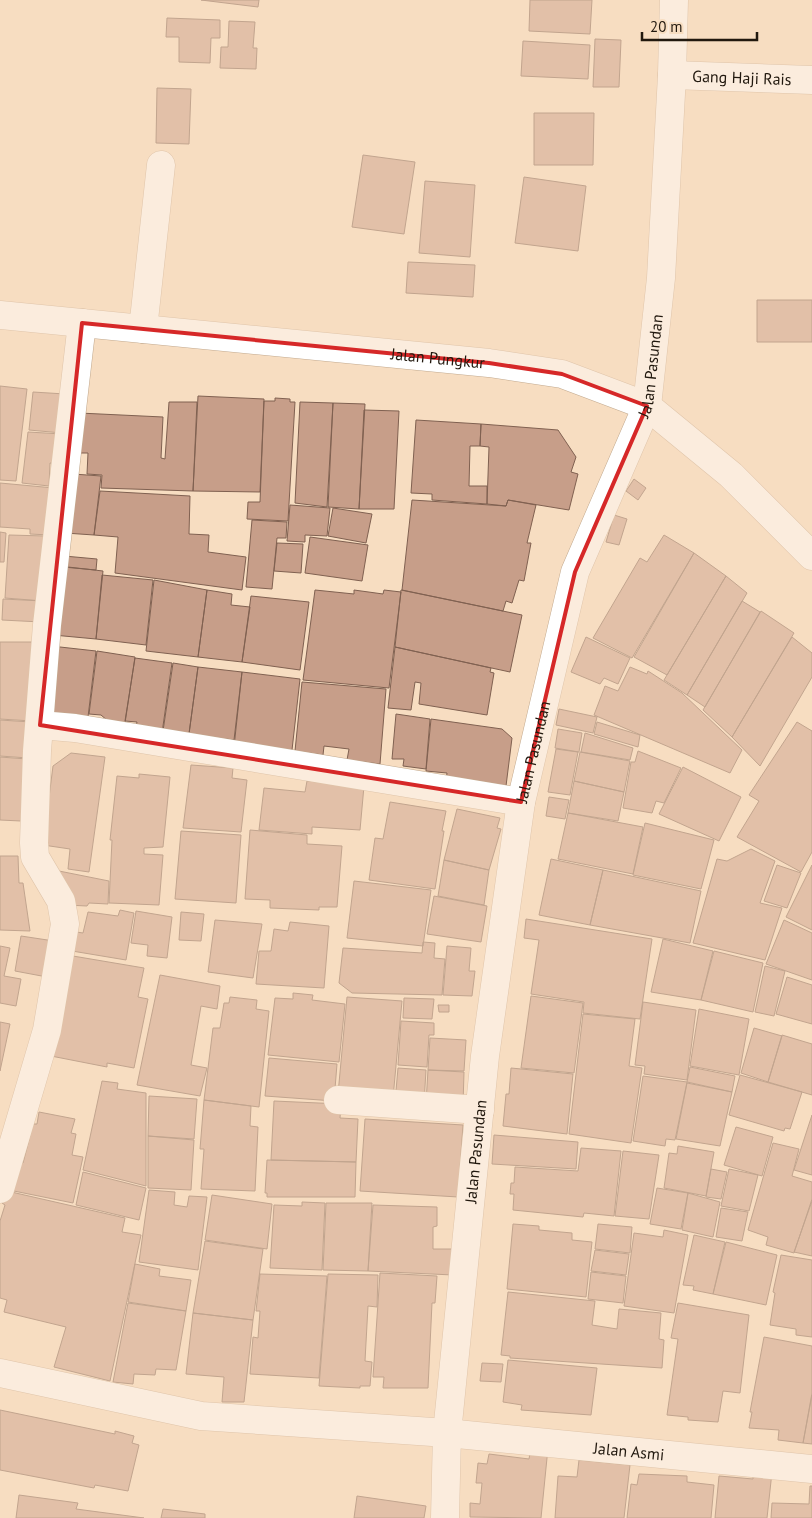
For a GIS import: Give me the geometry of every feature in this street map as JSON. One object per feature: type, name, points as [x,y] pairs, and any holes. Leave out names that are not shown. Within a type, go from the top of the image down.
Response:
[{"type":"street","name":"Jalan Pasundan","points":[[445,1518],[447,1433],[485,1056],[521,802],[575,572],[647,406],[661,278],[672,75],[674,0]]},
{"type":"street","name":"Gang Haji Rais","points":[[672,75],[812,80]]},
{"type":"street","points":[[143,329],[161,165]]},
{"type":"street","name":"Jalan Pungkur","points":[[0,315],[489,363],[562,374],[647,406],[731,475],[812,556]]},
{"type":"street","points":[[0,1189],[47,1030],[65,924],[61,901],[35,857],[34,843],[37,751],[47,625],[82,323]]},
{"type":"street","points":[[40,725],[75,728],[521,802]]},
{"type":"street","points":[[338,1100],[480,1110]]},
{"type":"street","name":"Jalan Asmi","points":[[0,1373],[201,1416],[447,1433],[812,1469]]},
{"type":"highlighted area","points":[[82,323],[489,363],[562,374],[647,406],[575,572],[521,802],[40,725]]},
{"type":"building","points":[[201,0],[259,0],[258,7]]},
{"type":"building","points":[[530,0],[592,0],[590,34],[529,31]]},
{"type":"building","points":[[167,18],[220,20],[220,38],[211,38],[210,63],[179,62],[179,37],[166,37]]},
{"type":"building","points":[[229,21],[255,22],[253,48],[257,48],[256,69],[220,68],[221,47],[228,47]]},
{"type":"building","points":[[595,39],[621,40],[619,87],[593,87]]},
{"type":"building","points":[[523,41],[590,45],[588,79],[521,76]]},
{"type":"building","points":[[157,88],[191,89],[189,144],[156,143]]},
{"type":"building","points":[[534,113],[594,113],[593,165],[534,165]]},
{"type":"building","points":[[363,155],[415,162],[404,234],[352,227]]},
{"type":"building","points":[[524,177],[586,186],[578,251],[515,243]]},
{"type":"building","points":[[425,181],[475,185],[470,257],[419,253]]},
{"type":"building","points":[[408,262],[475,265],[473,297],[406,293]]},
{"type":"building","points":[[757,300],[812,300],[812,342],[757,342]]},
{"type":"building","points":[[0,386],[27,389],[16,481],[0,480]]},
{"type":"building","points":[[33,392],[65,394],[62,433],[29,430]]},
{"type":"building","points":[[198,396],[264,399],[260,492],[193,491]]},
{"type":"building","points":[[275,398],[290,399],[290,402],[295,402],[288,521],[247,519],[248,502],[260,502],[264,401],[275,401]]},
{"type":"building","points":[[169,402],[197,402],[193,491],[101,488],[102,475],[87,474],[88,453],[76,453],[79,413],[163,417],[161,458],[165,459]]},
{"type":"building","points":[[300,402],[333,403],[327,507],[295,503]]},
{"type":"building","points":[[333,403],[365,404],[359,509],[328,507]]},
{"type":"building","points":[[364,410],[399,411],[394,509],[359,509]]},
{"type":"building","points":[[416,420],[481,424],[480,446],[470,446],[469,486],[487,486],[487,504],[432,500],[432,494],[411,493]]},
{"type":"building","points":[[481,424],[558,430],[576,457],[571,472],[578,474],[569,510],[508,500],[506,506],[487,504],[489,447],[480,446]]},
{"type":"building","points":[[28,432],[62,434],[59,464],[50,463],[49,486],[22,483]]},
{"type":"building","points":[[73,474],[101,476],[94,535],[65,533]]},
{"type":"building","points":[[634,479],[646,488],[638,500],[626,491]]},
{"type":"building","points":[[0,483],[54,488],[49,535],[30,534],[30,529],[0,527]]},
{"type":"building","points":[[100,491],[190,496],[189,534],[209,535],[208,552],[246,557],[242,590],[115,573],[118,537],[94,535]]},
{"type":"building","points":[[412,500],[506,506],[508,500],[536,505],[527,543],[531,543],[524,581],[519,580],[512,603],[506,601],[503,611],[402,590]]},
{"type":"building","points":[[290,505],[330,508],[327,536],[305,535],[305,542],[287,541]]},
{"type":"building","points":[[333,508],[372,514],[366,543],[328,536]]},
{"type":"building","points":[[614,515],[627,519],[619,545],[606,542]]},
{"type":"building","points":[[252,520],[287,522],[286,538],[277,538],[272,589],[246,587]]},
{"type":"building","points":[[0,532],[6,533],[4,562],[0,562]]},
{"type":"building","points":[[9,535],[45,536],[43,601],[5,598]]},
{"type":"building","points":[[664,535],[694,553],[632,658],[593,638],[640,558],[647,562]]},
{"type":"building","points":[[310,537],[368,545],[362,581],[305,573]]},
{"type":"building","points":[[277,543],[303,544],[301,573],[274,571]]},
{"type":"building","points":[[694,553],[726,576],[667,675],[634,657]]},
{"type":"building","points":[[64,556],[97,559],[96,570],[63,567]]},
{"type":"building","points":[[59,566],[103,571],[96,639],[53,635]]},
{"type":"building","points":[[102,575],[153,580],[146,645],[96,639]]},
{"type":"building","points":[[726,576],[747,593],[687,695],[664,680]]},
{"type":"building","points":[[154,580],[207,590],[198,657],[146,651]]},
{"type":"building","points":[[207,590],[232,594],[231,605],[250,607],[242,662],[198,657]]},
{"type":"building","points":[[315,590],[354,594],[354,590],[383,594],[384,590],[401,592],[389,688],[303,680]]},
{"type":"building","points":[[401,590],[522,615],[510,672],[395,647]]},
{"type":"building","points":[[251,596],[309,602],[300,670],[242,662]]},
{"type":"building","points":[[3,599],[43,601],[41,622],[2,620]]},
{"type":"building","points":[[742,601],[760,612],[705,707],[687,695]]},
{"type":"building","points":[[761,611],[794,633],[732,737],[703,710]]},
{"type":"building","points":[[586,637],[630,658],[618,684],[604,678],[600,684],[571,672]]},
{"type":"building","points":[[792,637],[812,653],[812,677],[760,766],[732,737]]},
{"type":"building","points":[[0,642],[32,642],[32,721],[0,719]]},
{"type":"building","points":[[51,646],[96,651],[88,717],[44,712]]},
{"type":"building","points":[[395,647],[491,668],[490,672],[494,673],[487,715],[419,704],[421,683],[415,682],[411,710],[388,708]]},
{"type":"building","points":[[97,651],[135,657],[125,723],[108,721],[101,715],[89,714]]},
{"type":"building","points":[[135,658],[172,663],[161,740],[134,736],[137,722],[125,721]]},
{"type":"building","points":[[173,663],[198,667],[189,734],[163,731]]},
{"type":"building","points":[[198,667],[242,672],[234,740],[217,738],[188,741]]},
{"type":"building","points":[[630,667],[647,674],[648,671],[682,693],[742,750],[730,773],[594,715],[605,686],[618,691]]},
{"type":"building","points":[[242,672],[300,679],[292,750],[234,747]]},
{"type":"building","points":[[302,682],[386,689],[380,764],[347,760],[349,749],[324,746],[323,755],[295,751]]},
{"type":"building","points":[[559,709],[597,717],[593,733],[556,725]]},
{"type":"building","points":[[396,714],[430,719],[426,769],[403,766],[404,759],[392,759]]},
{"type":"building","points":[[431,719],[502,729],[512,738],[506,786],[446,781],[447,773],[426,771]]},
{"type":"building","points":[[0,720],[31,722],[28,758],[0,756]]},
{"type":"building","points":[[597,722],[640,735],[638,747],[594,734]]},
{"type":"building","points":[[797,722],[812,731],[812,852],[801,872],[737,837],[759,801],[749,795]]},
{"type":"building","points":[[558,729],[582,733],[579,752],[555,748]]},
{"type":"building","points":[[585,733],[633,748],[630,760],[581,752]]},
{"type":"building","points":[[556,749],[578,752],[570,795],[548,792]]},
{"type":"building","points":[[638,751],[681,768],[664,803],[656,801],[652,813],[623,808],[631,762],[635,762]]},
{"type":"building","points":[[580,752],[630,761],[624,792],[574,781]]},
{"type":"building","points":[[71,753],[105,757],[89,872],[68,869],[70,849],[43,845],[53,766]]},
{"type":"building","points":[[0,757],[27,759],[21,821],[0,820]]},
{"type":"building","points":[[191,765],[233,768],[232,778],[247,780],[241,832],[183,828]]},
{"type":"building","points":[[683,767],[741,797],[719,841],[659,814]]},
{"type":"building","points":[[139,774],[170,777],[163,847],[144,848],[144,854],[163,855],[159,905],[109,903],[112,840],[110,840],[117,776],[139,778]]},
{"type":"building","points":[[307,781],[364,786],[360,830],[312,827],[312,834],[259,830],[264,788],[305,792]]},
{"type":"building","points":[[574,781],[624,792],[618,821],[568,813]]},
{"type":"building","points":[[549,797],[569,800],[565,819],[546,816]]},
{"type":"building","points":[[390,802],[446,811],[435,889],[369,880],[375,838],[383,839]]},
{"type":"building","points":[[457,809],[500,818],[497,828],[501,829],[489,870],[444,860]]},
{"type":"building","points":[[568,813],[643,827],[633,874],[558,859]]},
{"type":"building","points":[[645,823],[714,840],[701,889],[633,875]]},
{"type":"building","points":[[250,830],[307,835],[307,844],[342,846],[337,907],[319,907],[319,910],[270,908],[270,900],[245,899]]},
{"type":"building","points":[[181,831],[241,835],[236,903],[175,899]]},
{"type":"building","points":[[751,849],[775,861],[760,903],[782,908],[765,960],[693,943],[717,859],[727,861]]},
{"type":"building","points":[[0,856],[18,856],[19,883],[23,883],[30,931],[0,930]]},
{"type":"building","points":[[551,859],[603,870],[590,925],[539,915]]},
{"type":"building","points":[[444,860],[489,870],[484,905],[438,896]]},
{"type":"building","points":[[777,865],[801,873],[787,908],[764,901]]},
{"type":"building","points":[[812,865],[812,930],[786,917]]},
{"type":"building","points":[[603,870],[701,891],[690,943],[590,925]]},
{"type":"building","points":[[59,871],[109,881],[108,904],[66,905],[59,884]]},
{"type":"building","points":[[354,881],[431,890],[423,946],[347,938]]},
{"type":"building","points":[[434,896],[487,906],[481,942],[427,934]]},
{"type":"building","points":[[120,910],[134,913],[126,960],[66,950],[70,931],[83,933],[88,912],[118,916]]},
{"type":"building","points":[[136,911],[172,917],[167,958],[147,956],[148,945],[131,943]]},
{"type":"building","points":[[181,912],[204,914],[201,941],[179,940]]},
{"type":"building","points":[[526,919],[652,939],[640,1019],[583,1013],[584,1002],[531,994],[539,940],[524,938]]},
{"type":"building","points":[[215,920],[262,924],[253,978],[208,972]]},
{"type":"building","points":[[784,920],[812,933],[812,980],[766,964]]},
{"type":"building","points":[[290,922],[329,926],[324,988],[256,984],[259,951],[271,951],[274,929],[288,931]]},
{"type":"building","points":[[21,936],[54,941],[47,977],[15,971]]},
{"type":"building","points":[[663,939],[713,951],[701,1000],[651,992]]},
{"type":"building","points":[[423,942],[435,943],[434,958],[445,959],[442,995],[352,993],[339,983],[343,948],[422,953]]},
{"type":"building","points":[[0,946],[10,948],[4,976],[21,979],[16,1006],[0,1003]]},
{"type":"building","points":[[447,946],[471,948],[469,971],[475,971],[472,996],[443,995]]},
{"type":"building","points":[[714,951],[763,963],[753,1012],[701,1000]]},
{"type":"building","points":[[67,955],[144,968],[138,997],[148,999],[134,1068],[107,1063],[107,1067],[51,1056]]},
{"type":"building","points":[[765,966],[785,971],[774,1016],[755,1012]]},
{"type":"building","points":[[160,975],[220,986],[217,1009],[201,1006],[191,1065],[207,1068],[200,1096],[137,1085]]},
{"type":"building","points":[[787,977],[812,985],[812,1024],[776,1014]]},
{"type":"building","points":[[293,993],[313,995],[312,1000],[345,1004],[339,1062],[268,1055],[275,998],[293,999]]},
{"type":"building","points":[[531,996],[583,1003],[574,1073],[521,1068]]},
{"type":"building","points":[[230,997],[257,1000],[256,1009],[269,1011],[259,1107],[204,1100],[213,1028],[220,1028],[224,1003],[229,1003]]},
{"type":"building","points":[[347,997],[402,1001],[393,1098],[338,1094]]},
{"type":"building","points":[[404,998],[434,999],[432,1019],[403,1018]]},
{"type":"building","points":[[643,1002],[696,1010],[687,1080],[644,1074],[645,1066],[635,1065]]},
{"type":"building","points":[[438,1005],[449,1005],[449,1012],[439,1012]]},
{"type":"building","points":[[699,1009],[749,1019],[739,1075],[690,1066]]},
{"type":"building","points":[[583,1014],[635,1019],[629,1066],[642,1068],[631,1143],[569,1134]]},
{"type":"building","points":[[401,1021],[434,1023],[434,1035],[429,1035],[427,1067],[398,1065]]},
{"type":"building","points":[[0,1022],[10,1024],[0,1071]]},
{"type":"building","points":[[754,1028],[782,1036],[768,1082],[741,1073]]},
{"type":"building","points":[[782,1035],[812,1044],[812,1095],[768,1082]]},
{"type":"building","points":[[430,1038],[466,1040],[464,1071],[428,1070]]},
{"type":"building","points":[[269,1058],[337,1064],[334,1101],[265,1096]]},
{"type":"building","points":[[690,1067],[735,1076],[732,1092],[687,1082]]},
{"type":"building","points":[[398,1068],[426,1070],[424,1103],[395,1102]]},
{"type":"building","points":[[511,1068],[573,1074],[567,1134],[503,1126],[506,1094],[509,1094]]},
{"type":"building","points":[[428,1070],[464,1072],[463,1105],[426,1103]]},
{"type":"building","points":[[740,1075],[802,1092],[790,1129],[785,1128],[784,1131],[729,1115]]},
{"type":"building","points":[[643,1076],[687,1082],[675,1140],[666,1139],[665,1146],[633,1141]]},
{"type":"building","points":[[102,1081],[118,1083],[117,1089],[146,1093],[146,1186],[83,1170]]},
{"type":"building","points":[[687,1083],[732,1092],[720,1146],[676,1139]]},
{"type":"building","points":[[149,1096],[197,1099],[194,1139],[148,1136]]},
{"type":"building","points":[[204,1100],[251,1106],[250,1126],[258,1127],[255,1191],[201,1189],[204,1149],[200,1149]]},
{"type":"building","points":[[274,1101],[341,1104],[340,1118],[358,1119],[356,1162],[271,1160]]},
{"type":"building","points":[[39,1112],[75,1119],[71,1133],[76,1134],[72,1155],[83,1157],[73,1203],[9,1190],[16,1161],[23,1163],[33,1124],[37,1124]]},
{"type":"building","points":[[812,1115],[812,1175],[794,1170]]},
{"type":"building","points":[[365,1119],[463,1125],[458,1197],[360,1191]]},
{"type":"building","points":[[736,1127],[773,1137],[762,1176],[724,1165]]},
{"type":"building","points":[[494,1135],[578,1142],[576,1169],[492,1164]]},
{"type":"building","points":[[148,1136],[194,1140],[191,1190],[148,1188]]},
{"type":"building","points":[[773,1143],[799,1149],[792,1176],[812,1182],[812,1199],[794,1253],[766,1245],[768,1237],[748,1230]]},
{"type":"building","points":[[678,1146],[714,1152],[706,1196],[664,1188],[669,1153],[677,1154]]},
{"type":"building","points":[[581,1148],[621,1151],[614,1216],[584,1213],[583,1217],[513,1210],[514,1194],[510,1194],[511,1183],[514,1183],[515,1167],[578,1171]]},
{"type":"building","points":[[623,1151],[659,1155],[649,1219],[615,1216]]},
{"type":"building","points":[[267,1160],[356,1162],[355,1197],[267,1197],[267,1193],[265,1193]]},
{"type":"building","points":[[711,1169],[727,1172],[721,1199],[706,1197]]},
{"type":"building","points":[[729,1169],[758,1175],[749,1211],[721,1206]]},
{"type":"building","points":[[83,1172],[146,1188],[139,1220],[76,1205]]},
{"type":"building","points":[[657,1188],[688,1193],[681,1229],[650,1224]]},
{"type":"building","points":[[149,1190],[175,1192],[174,1205],[187,1207],[189,1196],[207,1197],[198,1270],[139,1262]]},
{"type":"building","points":[[7,1191],[125,1218],[122,1232],[141,1235],[110,1381],[54,1367],[66,1327],[4,1312],[7,1300],[0,1298],[0,1221],[5,1205],[2,1203]]},
{"type":"building","points":[[688,1193],[720,1202],[713,1237],[682,1230]]},
{"type":"building","points":[[212,1195],[272,1204],[267,1249],[205,1240]]},
{"type":"building","points":[[812,1201],[812,1256],[794,1252]]},
{"type":"building","points":[[302,1202],[325,1203],[322,1270],[270,1268],[274,1205],[302,1206]]},
{"type":"building","points":[[326,1203],[372,1203],[368,1271],[323,1270]]},
{"type":"building","points":[[373,1205],[437,1207],[437,1226],[433,1227],[433,1249],[454,1249],[453,1275],[368,1271]]},
{"type":"building","points":[[721,1208],[748,1212],[742,1241],[716,1237]]},
{"type":"building","points":[[513,1224],[539,1226],[539,1230],[572,1233],[572,1240],[592,1242],[586,1297],[507,1289]]},
{"type":"building","points":[[598,1224],[632,1227],[630,1253],[595,1249]]},
{"type":"building","points":[[664,1230],[688,1235],[674,1313],[624,1306],[634,1233],[663,1237]]},
{"type":"building","points":[[694,1235],[725,1242],[713,1294],[693,1290],[694,1286],[683,1285]]},
{"type":"building","points":[[205,1241],[263,1249],[253,1320],[193,1313]]},
{"type":"building","points":[[726,1242],[777,1255],[766,1305],[713,1294]]},
{"type":"building","points":[[595,1250],[629,1254],[626,1275],[591,1271]]},
{"type":"building","points":[[781,1255],[812,1260],[812,1337],[796,1335],[796,1329],[770,1325],[775,1293],[773,1292]]},
{"type":"building","points":[[135,1264],[160,1269],[159,1276],[191,1280],[186,1311],[128,1302]]},
{"type":"building","points":[[591,1272],[626,1276],[623,1303],[588,1299]]},
{"type":"building","points":[[380,1273],[437,1276],[435,1303],[432,1303],[428,1388],[383,1388],[384,1377],[373,1377]]},
{"type":"building","points":[[260,1274],[327,1276],[319,1378],[250,1374],[253,1337],[258,1338],[260,1311],[256,1311]]},
{"type":"building","points":[[328,1274],[378,1275],[377,1307],[368,1306],[365,1361],[372,1362],[370,1386],[360,1386],[360,1388],[319,1386]]},
{"type":"building","points":[[508,1292],[595,1301],[592,1325],[617,1329],[619,1309],[661,1313],[659,1339],[664,1340],[662,1368],[510,1358],[510,1356],[501,1355]]},
{"type":"building","points":[[128,1303],[186,1311],[176,1370],[156,1369],[155,1375],[134,1374],[133,1384],[113,1382]]},
{"type":"building","points":[[678,1303],[749,1315],[740,1393],[723,1391],[718,1422],[688,1420],[688,1417],[667,1415],[678,1339],[671,1338]]},
{"type":"building","points":[[193,1313],[253,1320],[244,1402],[222,1402],[224,1377],[186,1374]]},
{"type":"building","points":[[764,1337],[812,1346],[812,1393],[803,1443],[778,1440],[779,1430],[749,1428],[752,1412],[750,1412]]},
{"type":"building","points":[[508,1360],[597,1368],[591,1415],[521,1410],[522,1405],[503,1402]]},
{"type":"building","points":[[482,1363],[503,1364],[501,1382],[480,1381]]},
{"type":"building","points":[[812,1395],[812,1444],[803,1443]]},
{"type":"building","points":[[0,1410],[115,1434],[115,1431],[134,1436],[132,1443],[139,1445],[128,1491],[95,1485],[94,1488],[0,1470]]},
{"type":"building","points":[[531,1447],[548,1448],[541,1518],[470,1517],[470,1503],[480,1504],[482,1483],[476,1483],[478,1463],[487,1464],[489,1454],[529,1459]]},
{"type":"building","points":[[579,1460],[630,1465],[624,1518],[555,1518],[558,1476],[577,1477]]},
{"type":"building","points":[[753,1471],[772,1472],[767,1518],[715,1518],[719,1476],[753,1479]]},
{"type":"building","points":[[639,1474],[687,1476],[687,1482],[714,1485],[711,1518],[627,1518],[631,1484],[637,1485]]},
{"type":"building","points":[[810,1486],[812,1486],[812,1518],[771,1518],[772,1503],[809,1504]]},
{"type":"building","points":[[19,1495],[78,1503],[76,1509],[144,1518],[16,1518]]},
{"type":"building","points":[[357,1496],[426,1506],[424,1518],[354,1518]]},
{"type":"building","points":[[163,1509],[205,1514],[205,1518],[161,1518]]}]
